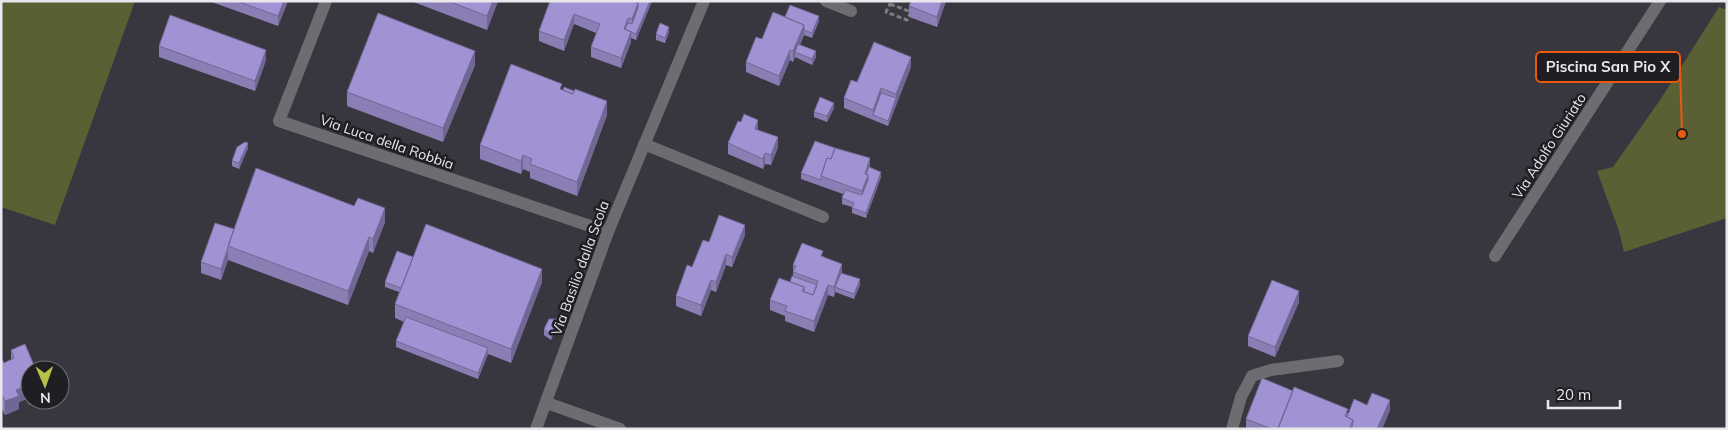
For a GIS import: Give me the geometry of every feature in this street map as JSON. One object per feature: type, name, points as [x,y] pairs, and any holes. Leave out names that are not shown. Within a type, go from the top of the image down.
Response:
[{"type":"street","name":"Via Luca della Robbia","points":[[326,1],[279,121],[608,232]]},
{"type":"street","name":"Via Basilio dalla Scola","points":[[536,429],[608,232],[704,1]]},
{"type":"street","points":[[826,1],[851,11]]},
{"type":"street","name":"Via Adolfo Giuriato","points":[[1495,256],[1660,1]]},
{"type":"street","points":[[644,144],[824,217]]},
{"type":"street","points":[[1232,429],[1241,397],[1252,376],[1271,370],[1338,361]]},
{"type":"street","points":[[546,403],[620,429]]},
{"type":"path","points":[[890,4],[911,12],[907,20],[886,12],[890,4]]},
{"type":"green space","points":[[1,1],[135,1],[55,225],[1,207]]},
{"type":"green space","points":[[1719,7],[1727,10],[1727,218],[1624,252],[1619,231],[1597,171],[1613,167],[1660,100]]},
{"type":"building","points":[[237,1],[284,1],[278,16]]},
{"type":"building","points":[[448,1],[493,1],[487,16]]},
{"type":"building","points":[[550,1],[633,1],[638,3],[632,19],[628,18],[624,29],[631,32],[621,58],[591,47],[600,24],[574,14],[564,40],[539,31]]},
{"type":"building","points":[[633,1],[650,1],[636,34],[625,29],[628,23],[632,24],[638,8],[638,3]]},
{"type":"building","points":[[911,1],[942,1],[937,17],[909,6]]},
{"type":"building","points":[[790,5],[819,16],[812,33],[804,30],[804,25],[785,17]]},
{"type":"building","points":[[773,12],[804,25],[793,51],[790,50],[779,76],[746,62],[756,37],[762,39]]},
{"type":"building","points":[[378,13],[475,51],[443,128],[347,92]]},
{"type":"building","points":[[170,15],[266,50],[255,81],[159,46]]},
{"type":"building","points":[[660,23],[669,27],[665,38],[656,34]]},
{"type":"building","points":[[874,42],[911,57],[896,94],[881,88],[873,110],[844,98],[851,80],[857,82]]},
{"type":"building","points":[[798,44],[816,51],[812,59],[795,52]]},
{"type":"building","points":[[511,64],[562,84],[560,89],[573,94],[575,89],[607,101],[577,182],[530,164],[532,159],[523,155],[521,161],[480,145]]},
{"type":"building","points":[[564,87],[574,91],[573,94],[563,90]]},
{"type":"building","points":[[881,93],[896,98],[888,121],[873,115]]},
{"type":"building","points":[[820,97],[834,103],[827,116],[814,112]]},
{"type":"building","points":[[744,114],[758,120],[755,129],[778,137],[771,155],[765,153],[763,159],[728,143],[738,121],[741,122]]},
{"type":"building","points":[[815,141],[835,148],[831,159],[827,158],[821,180],[801,173]]},
{"type":"building","points":[[245,142],[248,143],[239,163],[232,161],[237,147]]},
{"type":"building","points":[[835,148],[870,158],[865,174],[868,175],[862,191],[821,176],[827,158],[831,159]]},
{"type":"building","points":[[869,167],[881,172],[866,213],[852,208],[854,203],[842,198],[845,190],[862,195],[868,180],[868,175],[866,174]]},
{"type":"building","points":[[256,168],[354,206],[358,198],[385,208],[373,239],[369,237],[348,291],[228,246]]},
{"type":"building","points":[[719,215],[745,225],[732,257],[726,254],[716,282],[711,280],[701,305],[676,296],[687,265],[692,267],[703,240],[709,242]]},
{"type":"building","points":[[215,223],[234,229],[221,269],[201,262]]},
{"type":"building","points":[[426,224],[542,269],[511,349],[395,304]]},
{"type":"building","points":[[802,243],[823,251],[821,256],[842,264],[834,287],[828,285],[814,321],[785,311],[787,306],[770,300],[779,278],[804,287],[802,291],[813,295],[818,281],[793,272],[796,266],[793,265]]},
{"type":"building","points":[[397,251],[413,257],[401,288],[385,282]]},
{"type":"building","points":[[841,273],[860,279],[854,294],[835,287]]},
{"type":"building","points":[[792,276],[817,285],[813,295],[804,292],[804,287],[790,282]]},
{"type":"building","points":[[1272,280],[1299,291],[1275,347],[1248,336]]},
{"type":"building","points":[[406,317],[488,348],[478,373],[396,341]]},
{"type":"building","points":[[549,319],[557,319],[551,335],[544,329]]},
{"type":"building","points":[[25,344],[32,360],[20,360],[20,388],[16,390],[19,396],[5,401],[1,395],[1,357],[4,363],[14,358],[11,350]]},
{"type":"building","points":[[1262,378],[1293,391],[1278,429],[1272,429],[1246,419]]},
{"type":"building","points":[[1294,387],[1348,409],[1345,416],[1353,420],[1349,429],[1278,428]]},
{"type":"building","points":[[1372,393],[1390,400],[1377,429],[1351,429],[1353,420],[1347,417],[1354,399],[1367,405]]},
{"type":"place","name":"Piscina San Pio X","points":[[1682,134]]}]
